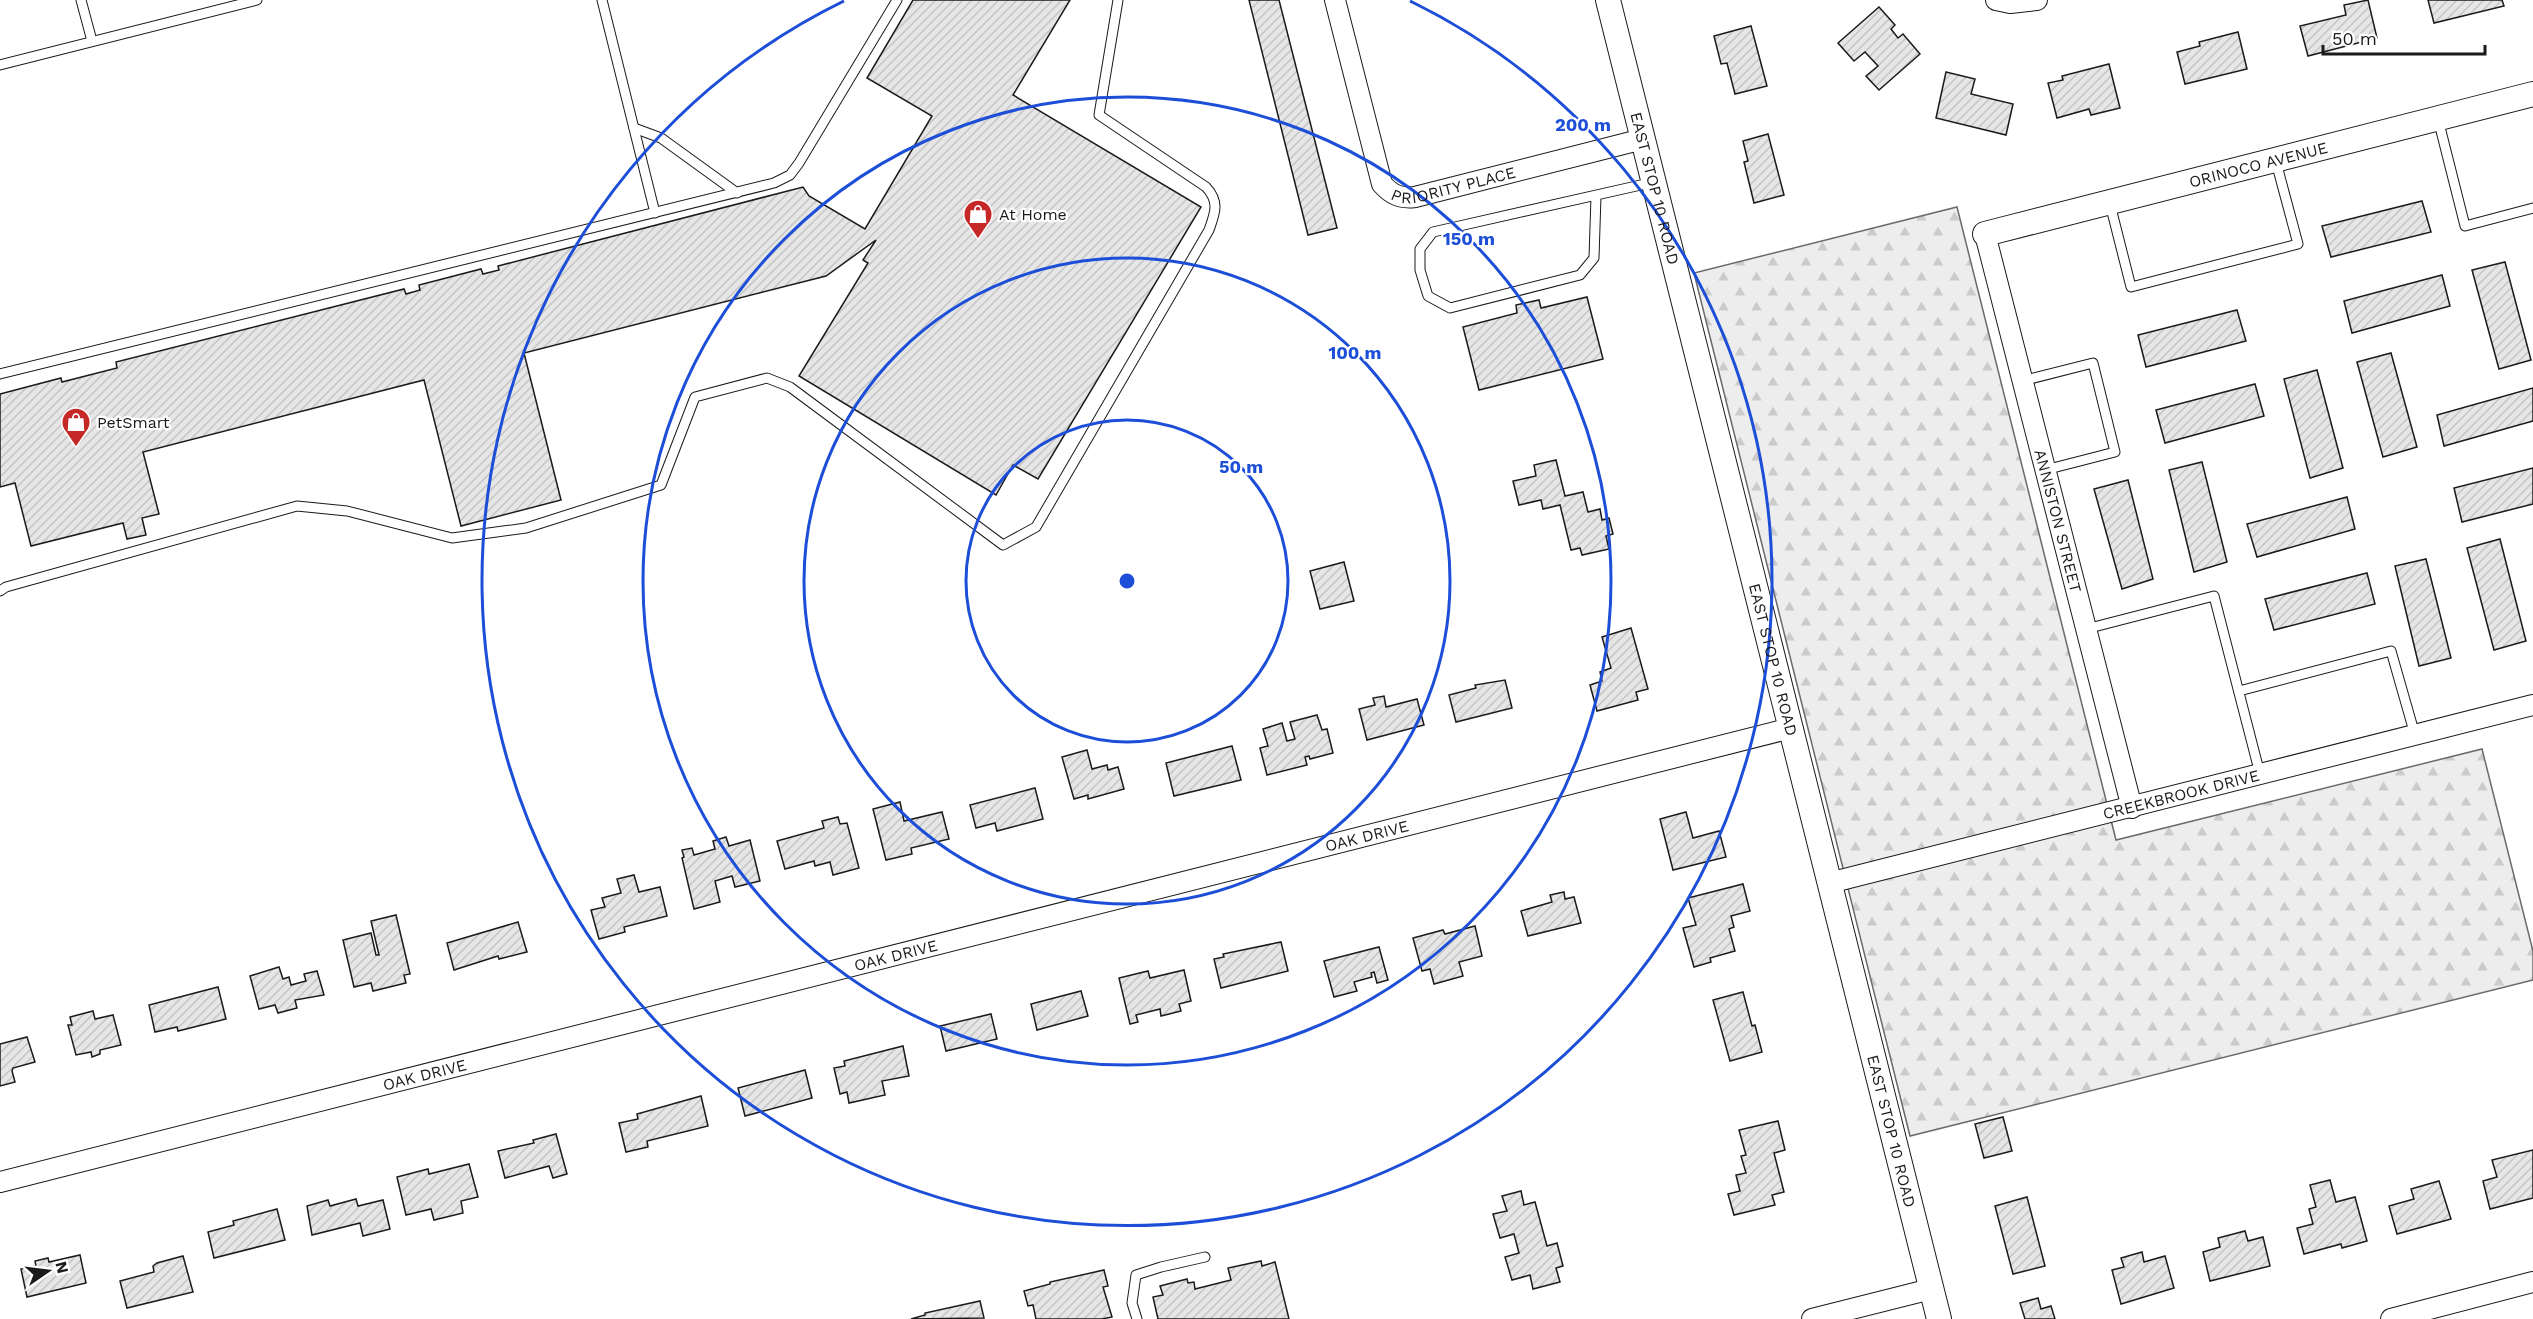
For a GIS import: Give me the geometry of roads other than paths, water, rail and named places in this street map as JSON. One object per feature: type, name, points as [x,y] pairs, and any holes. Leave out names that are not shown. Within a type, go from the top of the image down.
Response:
[{"type":"street","name":"PRIORITY PLACE","points":[[1335,0],[1382,184],[1392,194],[1403,198],[1415,197],[1643,139]]},
{"type":"street","name":"EAST STOP 10 ROAD","points":[[1608,0],[1939,1319]]},
{"type":"street","points":[[1996,0],[2010,3],[2037,0]]},
{"type":"street","name":"ORINOCO AVENUE","points":[[1985,234],[2533,93]]},
{"type":"street","name":"ANNISTON STREET","points":[[1985,234],[2132,808]]},
{"type":"street","name":"CREEKBROOK DRIVE","points":[[1829,883],[2533,705]]},
{"type":"street","name":"OAK DRIVE","points":[[0,1182],[1791,728]]},
{"type":"street","points":[[2391,1319],[2533,1282]]},
{"type":"street","points":[[1812,1319],[1931,1289]]},
{"type":"lane","points":[[81,0],[92,41]]},
{"type":"lane","points":[[0,65],[257,0]]},
{"type":"lane","points":[[602,0],[655,213]]},
{"type":"lane","points":[[0,374],[774,183],[790,176],[897,0]]},
{"type":"lane","points":[[0,591],[6,586],[297,506],[347,511],[452,538],[526,528],[661,485],[695,397],[766,378],[790,387],[1003,545],[1036,527],[1209,230],[1216,206],[1214,196],[1206,188],[1099,115],[1118,0]]},
{"type":"lane","points":[[2437,118],[2465,226],[2533,208]]},
{"type":"lane","points":[[634,128],[661,138],[737,193]]},
{"type":"lane","points":[[2110,203],[2131,287],[2298,244],[2276,159]]},
{"type":"lane","points":[[1596,196],[1594,258],[1580,274],[1450,308],[1428,296],[1420,270],[1420,249],[1433,232],[1654,182]]},
{"type":"lane","points":[[2022,381],[2093,363],[2115,452],[2045,470]]},
{"type":"lane","points":[[2086,629],[2214,597],[2260,775]]},
{"type":"lane","points":[[2239,691],[2391,651],[2415,735]]},
{"type":"lane","points":[[1137,1319],[1132,1303],[1136,1275],[1205,1257]]},
{"type":"place","name":"At Home","points":[[978,240]]},
{"type":"place","name":"PetSmart","points":[[76,448]]}]
